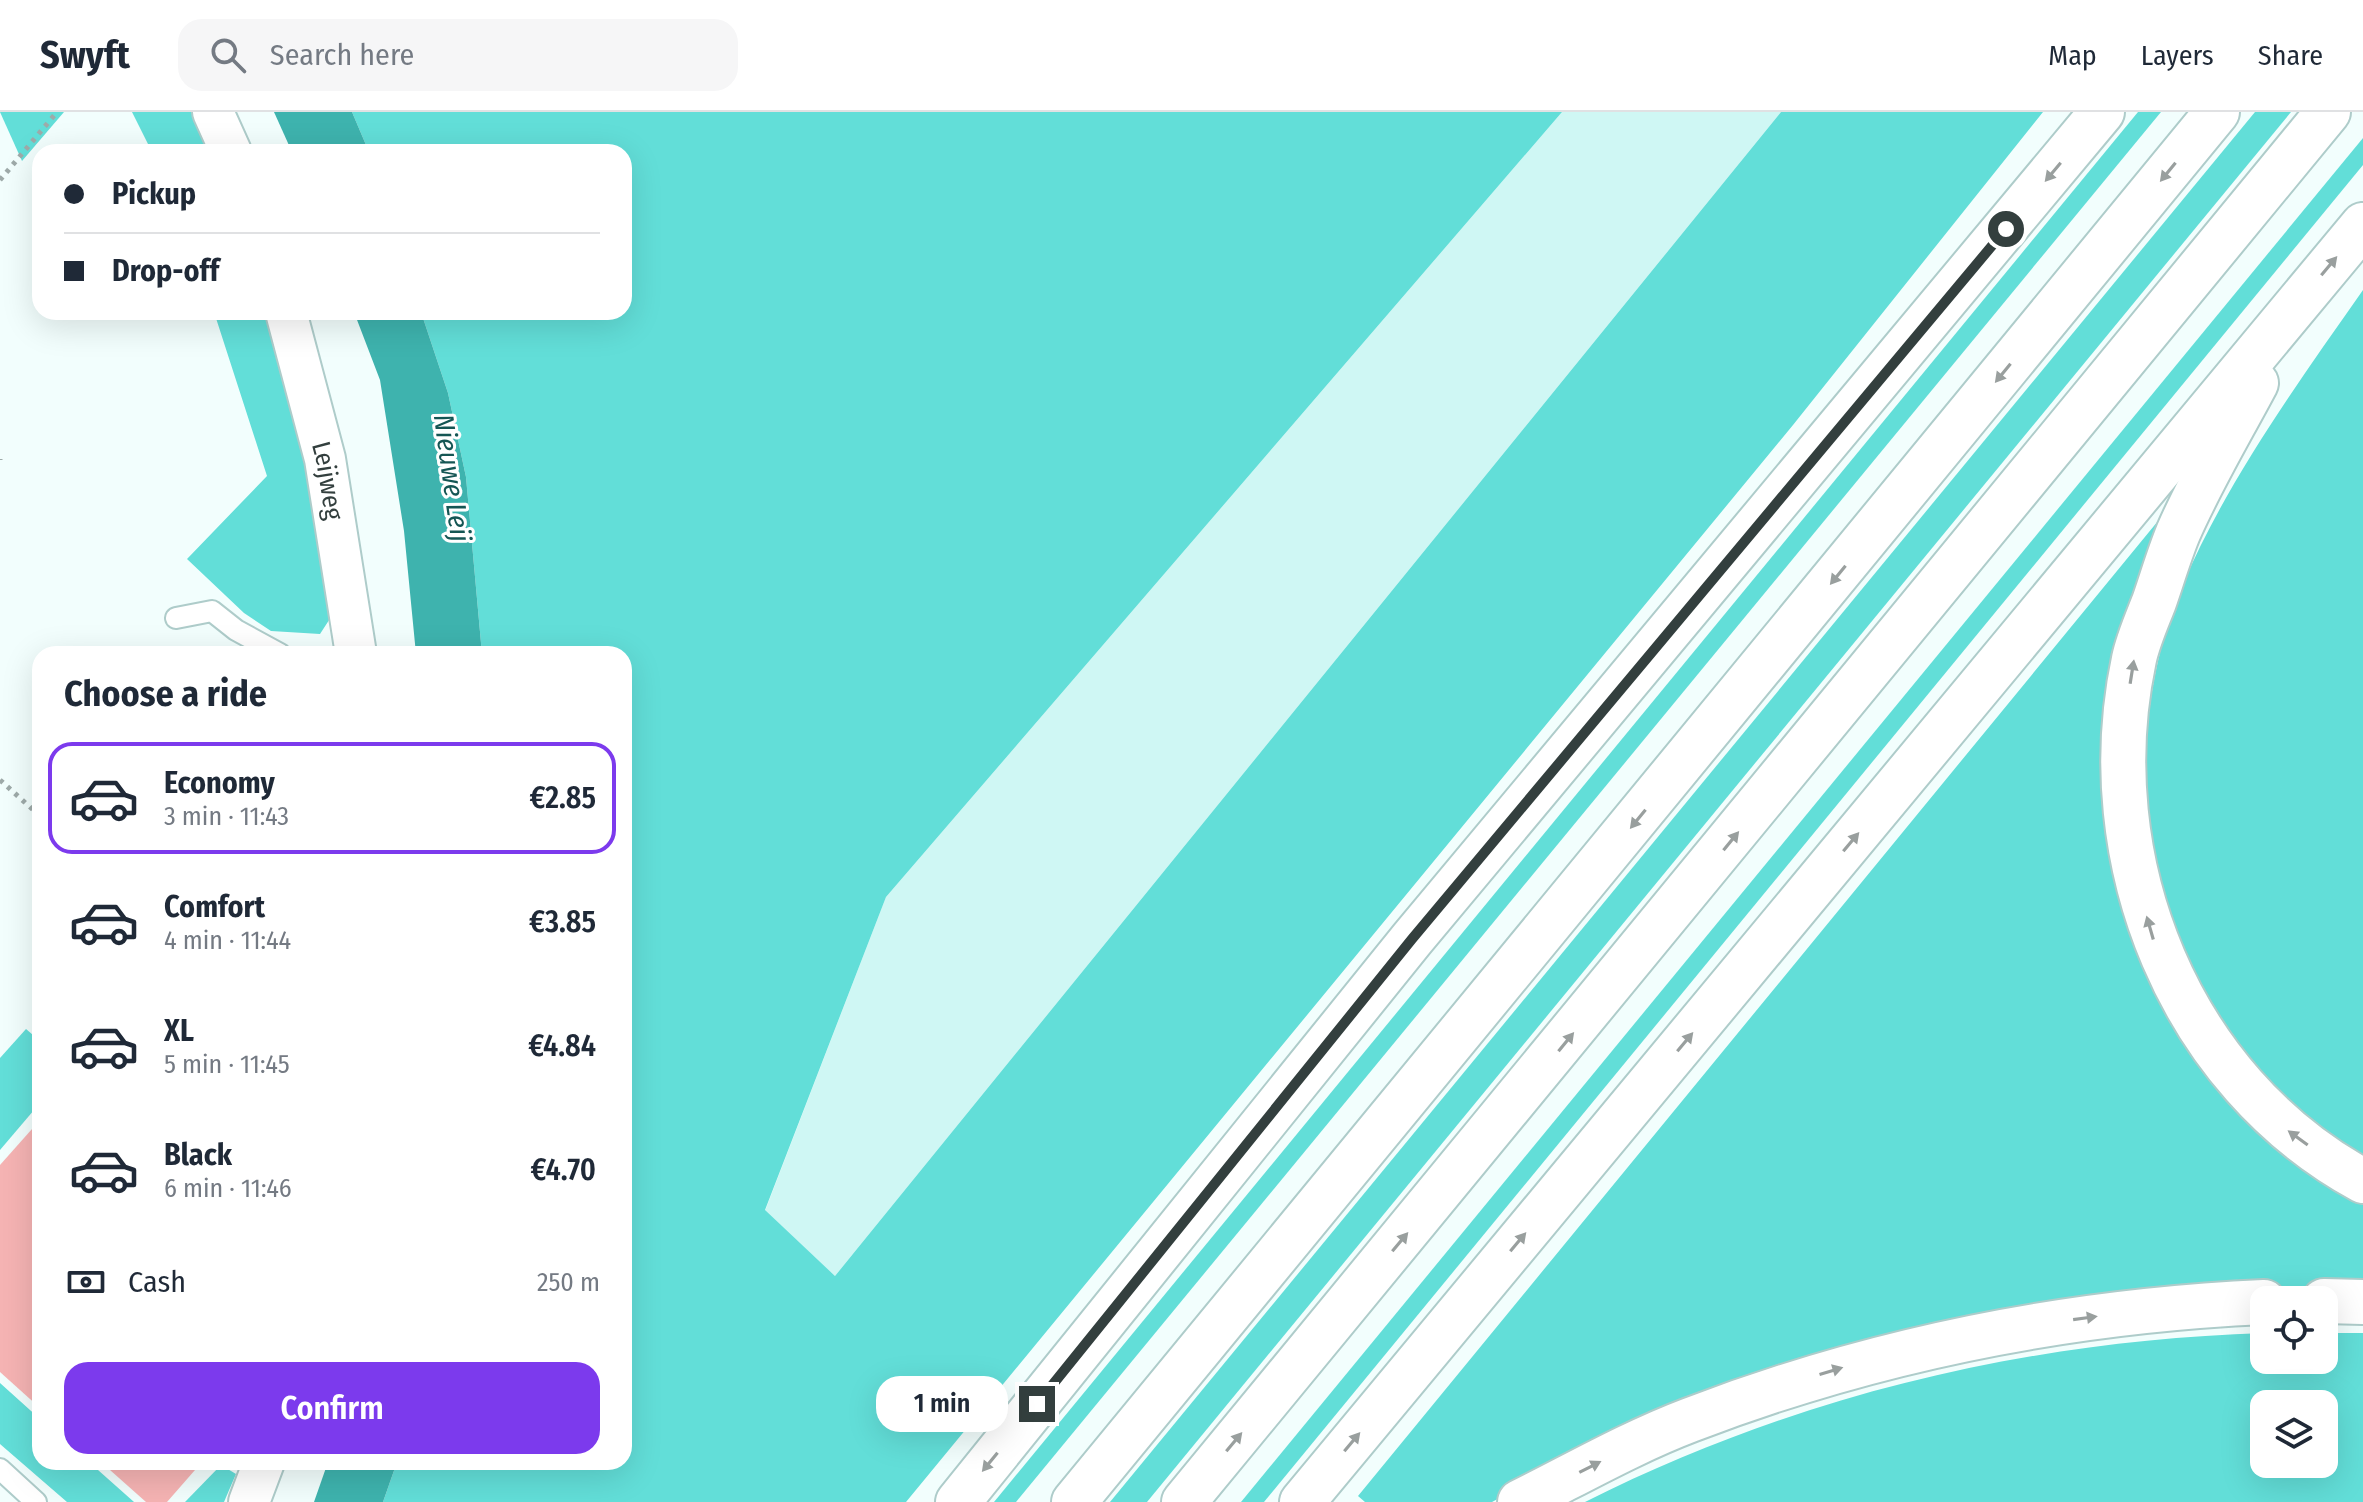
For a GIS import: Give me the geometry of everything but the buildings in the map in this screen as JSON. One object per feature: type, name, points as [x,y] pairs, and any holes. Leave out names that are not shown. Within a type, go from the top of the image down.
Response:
[{"type":"highway","points":[[958,1502],[1412,939],[2102,112]]},
{"type":"highway","points":[[1074,1502],[2217,112]]},
{"type":"highway","points":[[1184,1502],[2328,112]]},
{"type":"highway","points":[[1302,1502],[2363,225]]},
{"type":"highway","points":[[2295,307],[2178,533],[2135,656],[2125,718],[2123,785],[2134,870],[2155,944],[2187,1010],[2233,1074],[2291,1134],[2363,1181]]},
{"type":"highway","points":[[2338,1301],[2363,1302]]},
{"type":"highway","points":[[1520,1502],[1688,1421],[1835,1369],[1993,1331],[2178,1306],[2250,1303]]},
{"type":"street","points":[[213,112],[227,144]]},
{"type":"street","name":"Leijweg","points":[[288,320],[325,459],[355,646]]},
{"type":"street","points":[[249,1502],[261,1470]]},
{"type":"lane","points":[[176,618],[212,611],[236,630],[265,646]]},
{"type":"lane","points":[[0,1469],[36,1502]]},
{"type":"path","points":[[0,180],[57,112]]},
{"type":"path","points":[[0,780],[32,809]]},
{"type":"shaded area","points":[[0,112],[64,112],[37,144],[32,144],[32,149],[22,161]]},
{"type":"shaded area","points":[[132,112],[193,112],[207,144],[148,144]]},
{"type":"shaded area","points":[[352,112],[1562,112],[886,897],[765,1210],[835,1276],[1781,112],[2043,112],[1793,425],[906,1502],[383,1502],[394,1470],[632,1470],[632,646],[481,646],[466,477],[448,393],[424,320],[632,320],[632,144],[366,144]]},
{"type":"shaded area","points":[[1562,112],[1781,112],[835,1276],[765,1211],[886,897]]},
{"type":"shaded area","points":[[2138,112],[2161,112],[1016,1502],[994,1502]]},
{"type":"shaded area","points":[[2255,112],[2291,112],[1147,1502],[1110,1502]]},
{"type":"shaded area","points":[[2363,138],[2363,165],[1264,1502],[1241,1502]]},
{"type":"shaded area","points":[[2363,290],[2363,1157],[2284,1096],[2221,1020],[2189,963],[2166,902],[2152,839],[2146,775],[2149,710],[2162,646],[2183,584],[2243,469],[2289,396]]},
{"type":"shaded area","points":[[217,320],[270,320],[294,400],[333,614],[320,634],[271,631],[244,613],[187,559],[267,476]]},
{"type":"shaded area","points":[[2158,521],[2162,524],[2110,689],[2103,721],[2104,794],[2125,906],[2143,960],[2166,1010],[2194,1056],[2228,1099],[2267,1138],[2312,1173],[2363,1205],[2363,1289],[2250,1286],[2250,1291],[2178,1292],[1546,1473],[1492,1502],[1365,1502],[1358,1496]]},
{"type":"shaded area","points":[[26,1029],[32,1034],[32,1112],[0,1150],[0,1058]]},
{"type":"shaded area","points":[[2338,1333],[2363,1333],[2363,1502],[1585,1502],[1666,1464],[1831,1404],[1915,1380],[2087,1348],[2250,1334],[2250,1374],[2338,1374]]},
{"type":"shaded area","points":[[0,1383],[32,1412],[32,1470],[98,1470],[134,1502],[67,1502],[0,1444]]},
{"type":"shaded area","points":[[216,1470],[229,1470],[236,1474],[224,1502],[185,1502]]},
{"type":"water","points":[[274,112],[352,112],[366,144],[288,144]]},
{"type":"water","name":"Nieuwe Leij","points":[[357,320],[424,320],[448,393],[466,477],[481,646],[415,646],[404,531],[380,380]]},
{"type":"water","points":[[325,1470],[394,1470],[383,1502],[314,1502]]},
{"type":"route","points":[[1037,1404],[1412,939],[2006,229]]}]
